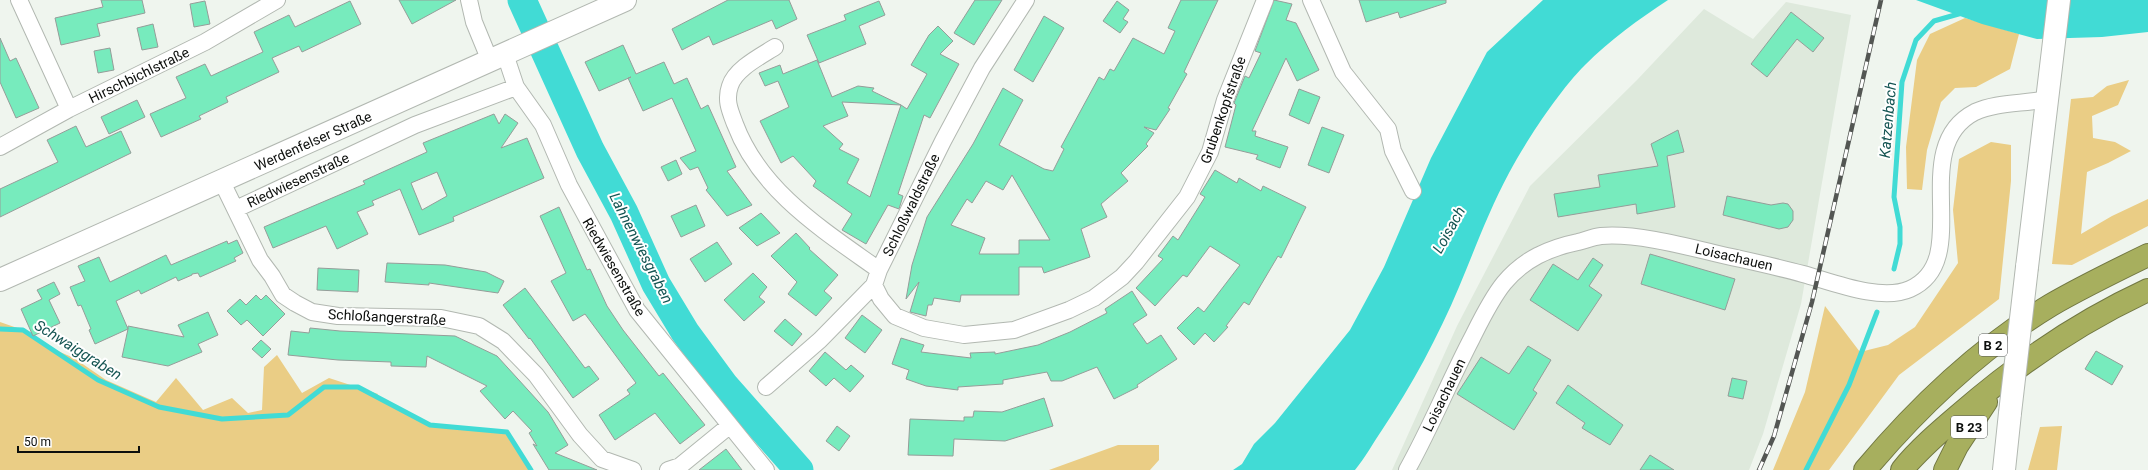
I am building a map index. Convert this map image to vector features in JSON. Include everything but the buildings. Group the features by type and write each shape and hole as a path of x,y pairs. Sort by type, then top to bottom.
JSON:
{"highway":[{"name":"B 2","path":"1865,470 1888,443 1952,379 2005,336 2051,306 2148,256"},
{"name":"B 2","path":"1902,470 1945,428 1994,385 2046,347 2123,302 2148,290"},
{"name":"B 23","path":"1945,470 1957,446 1984,406 1994,385"}],"street":[{"path":"20,0 69,109"},
{"name":"Hirschbichlstraße","path":"0,146 69,109 205,42 277,0"},
{"name":"Riedwiesenstraße","path":"469,0 474,22 516,88 544,125 568,185 637,310 766,470"},
{"name":"Werdenfelser Straße","path":"0,280 119,226 222,182 625,0"},
{"name":"Grubenkopfstraße","path":"874,285 881,299 896,316 924,328 964,335 1014,330 1069,310 1094,298 1122,277 1136,262 1187,197 1210,152 1229,88 1265,0"},
{"path":"1311,0 1343,72 1388,128 1393,151 1413,191"},
{"path":"2004,470 2059,0"},
{"name":"Schloßwaldstraße","path":"766,387 820,340 874,285 879,270 942,141 982,68 1022,1"},
{"path":"775,47 740,72 730,85 727,103 740,138 770,183 787,201 879,270"},
{"name":"Riedwiesenstraße","path":"236,209 415,125 516,88"},
{"name":"Loisachauen","path":"1407,470 1481,321 1504,284 1523,264 1538,254 1558,246 1601,236 1647,239 1790,270 1866,292 1894,293 1910,290 1926,280 1935,263 1940,242 1941,159 1945,143 1964,119 1978,111 2047,99"},
{"name":"Schloßangerstraße","path":"222,182 260,260 272,276 283,295 312,312 338,316 441,318 479,326 503,341 536,375 580,435 602,459 634,470"},
{"path":"668,470 680,466 730,426"}],"shaded area":[{"path":"1786,2 1851,15 1801,304 1763,434 1749,470 1392,470 1457,326 1530,186 1637,80 1704,9 1753,39"},
{"path":"1965,18 2019,34 2010,69 1976,87 1955,88 1941,102 1927,150 1922,190 1907,189 1906,147 1917,60 1930,34"},
{"path":"2129,80 2118,105 2092,116 2093,138 2115,142 2131,151 2087,172 2081,234 2112,216 2148,199 2148,226 2072,265 2052,264 2071,99 2093,97 2107,86"},
{"path":"1991,142 2011,145 2011,181 1999,299 1899,375 1829,470 1773,470 1805,392 1825,306 1860,352 1888,345 1915,327 1958,263 1953,210 1959,159"},
{"path":"0,322 23,330 46,346 74,358 106,380 156,402 176,378 203,410 232,398 248,413 262,410 264,367 277,355 302,393 329,378 378,394 376,397 430,425 506,433 530,470 0,470"},
{"path":"2062,426 2057,470 2028,470 2040,427"},
{"path":"1118,445 1159,445 1159,460 1150,470 1049,470"}],"water":[{"name":"Loisach","path":"1543,0 1668,0 1625,30 1585,65 1554,102 1534,132 1516,160 1502,187 1451,306 1424,360 1393,413 1355,470 1233,470 1242,464 1254,444 1275,423 1350,330 1384,267 1431,158 1487,52"},
{"path":"1916,0 2148,0 2148,32 2102,37 2037,39 1982,24"}],"waterway":[{"name":"Lahnenwiesgraben","path":"522,0 590,150 624,213 656,284 685,332 724,385 799,470"},
{"name":"Katzenbach","path":"1894,269 1900,244 1900,227 1894,197 1902,82 1916,40 1934,21 1962,13"},
{"name":"Katzenbach","path":"1806,470 1849,385 1877,312"},
{"name":"Schwaiggraben","path":"0,329 23,330 98,380 159,407 222,419 288,415 324,387 358,387 430,425 507,432 531,470"}],"railway":[{"path":"1759,470 1774,436 1812,302 1881,0"}]}
